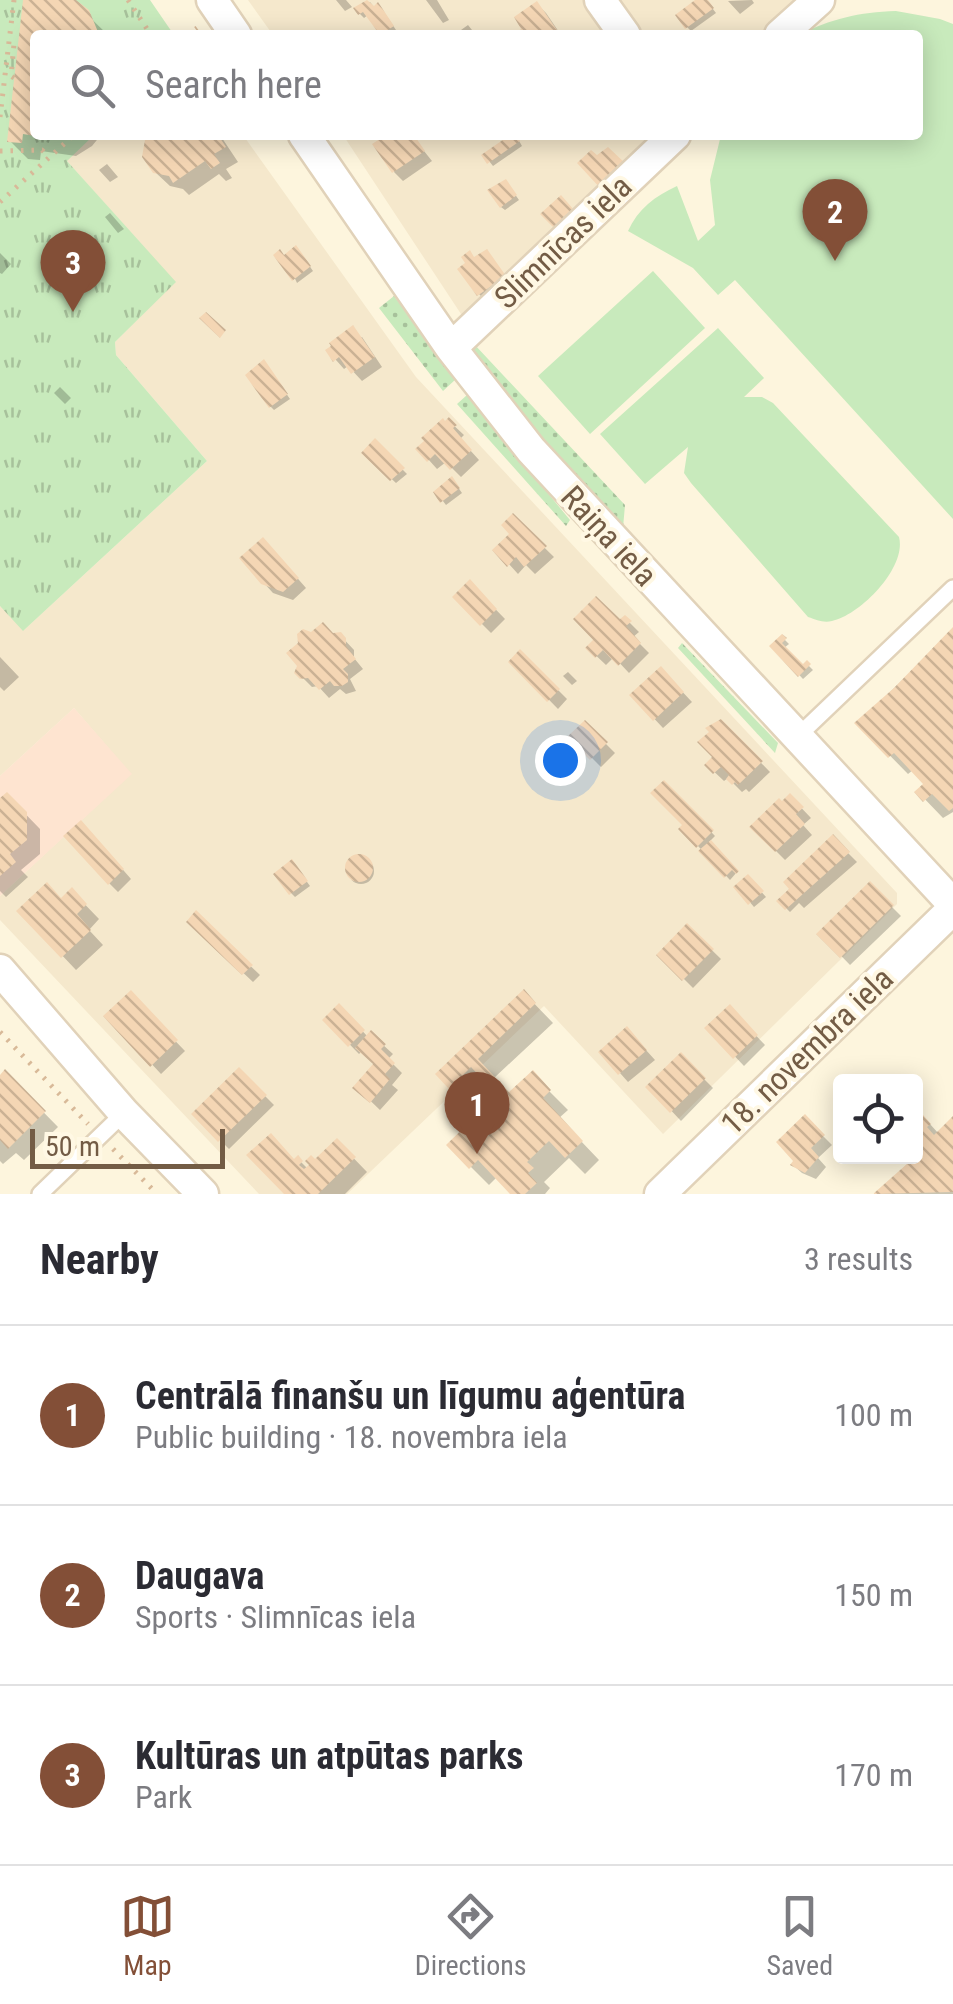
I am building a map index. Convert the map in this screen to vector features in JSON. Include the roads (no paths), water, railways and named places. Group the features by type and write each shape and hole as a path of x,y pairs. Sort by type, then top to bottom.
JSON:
{"street":[{"path":"212,0 233,30"},
{"path":"600,0 621,30"},
{"path":"785,30 818,0"},
{"name":"Raiņa iela","path":"307,140 451,348 530,450 953,906"},
{"name":"Slimnīcas iela","path":"451,348 670,140"},
{"name":"18. novembra iela","path":"660,1194 953,906"},
{"path":"0,970 124,1112 203,1194"}],"lane":[{"path":"798,737 953,588"},
{"path":"40,1194 124,1112"}],"place":[{"name":"Daugava","path":"835,261"},
{"name":"Kultūras un atpūtas parks","path":"73,312"},
{"name":"Centrālā finanšu un līgumu aģentūra","path":"477,1154"}]}
